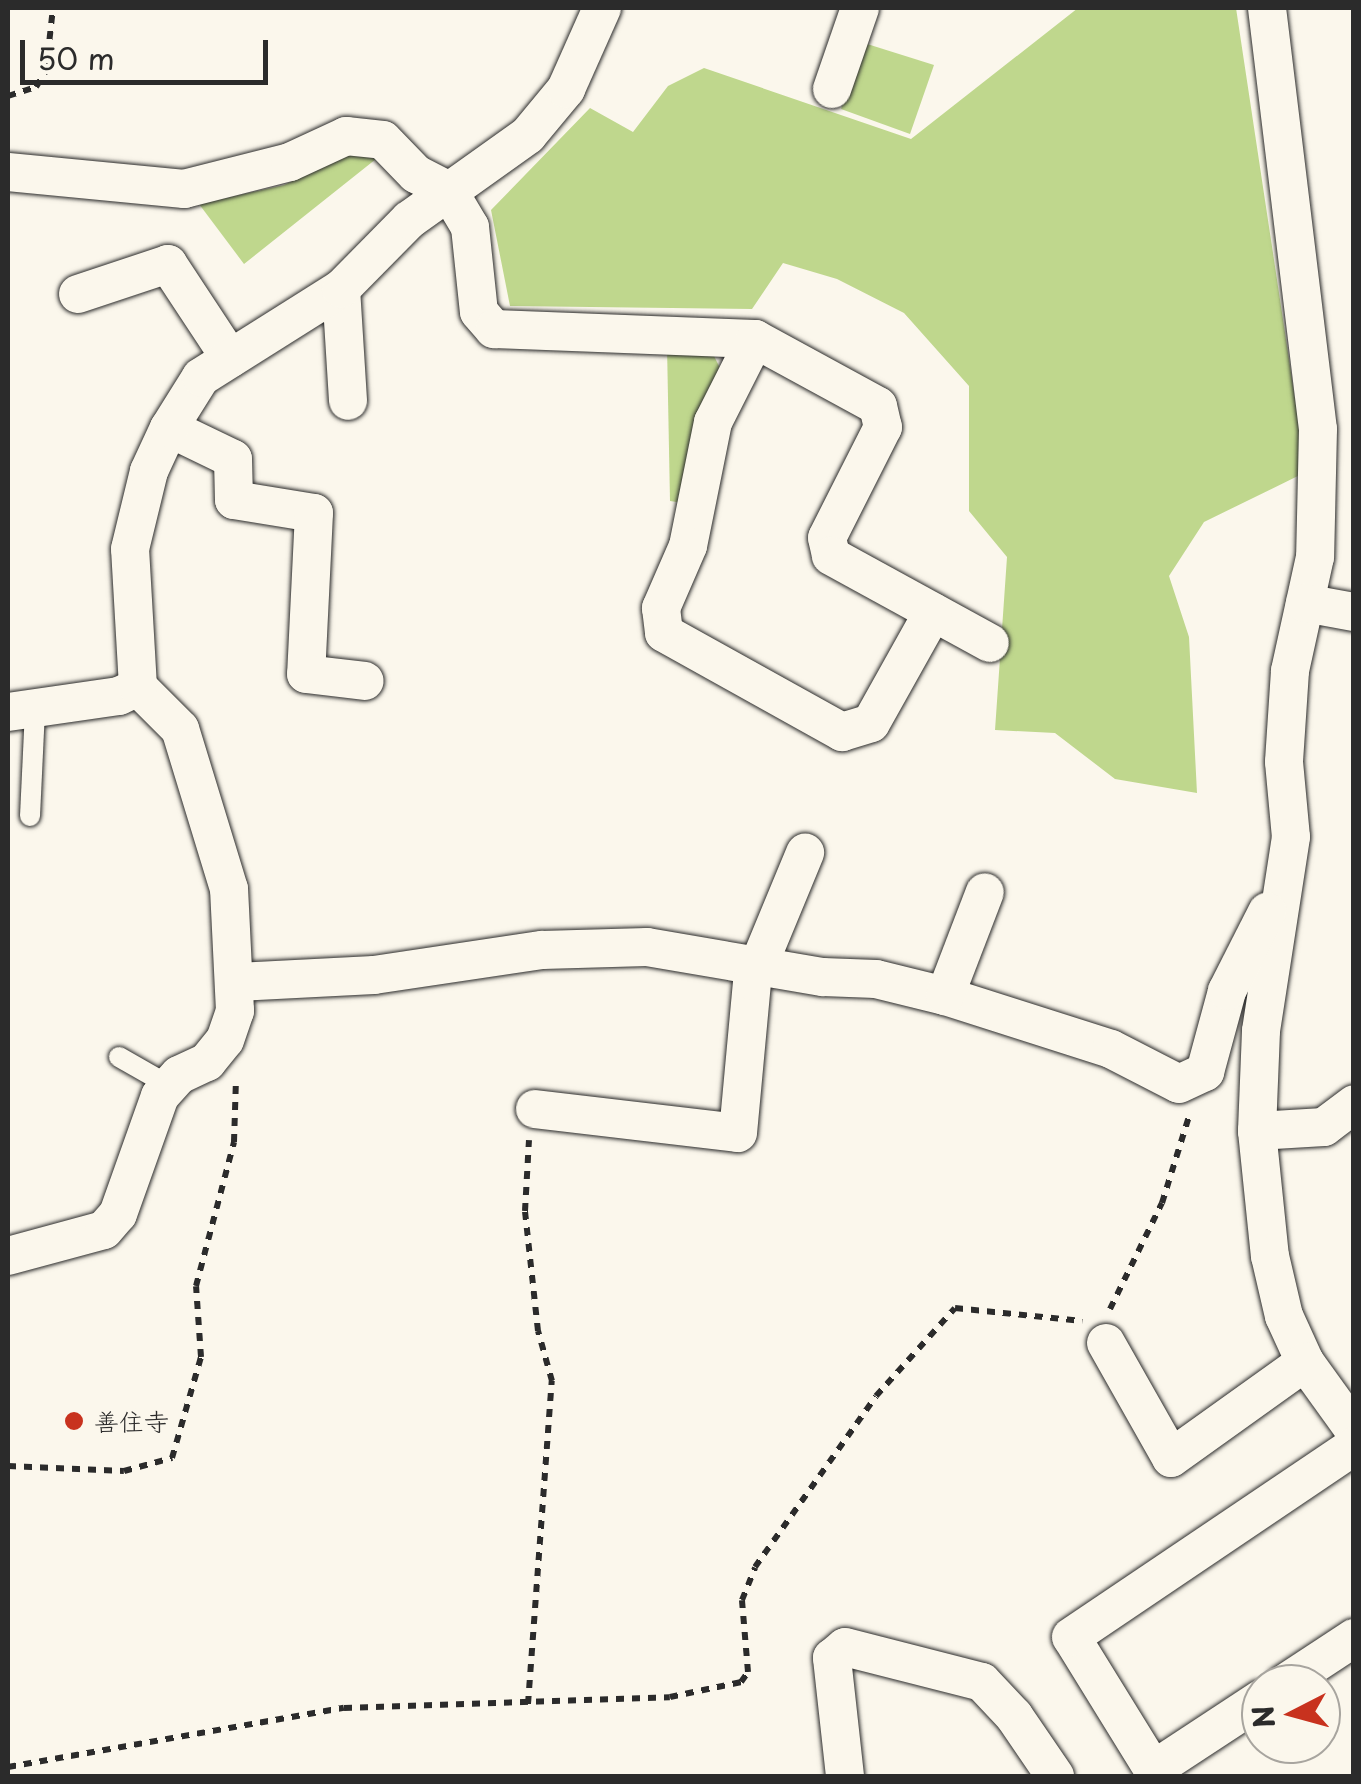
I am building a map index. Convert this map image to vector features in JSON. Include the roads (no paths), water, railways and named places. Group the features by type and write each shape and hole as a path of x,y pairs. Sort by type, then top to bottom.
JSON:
{"street":[{"path":"8,1256 104,1230 118,1214 170,1086 221,1045 235,1012 237,982 229,890 180,729 138,686 130,549 149,471 169,428 201,377 340,289 448,190 528,134 566,88 602,8"},
{"path":"832,89 860,8"},
{"path":"1267,8 1336,426 1315,557 1290,671 1284,762 1291,837 1281,886 1256,1085 1257,1131 1270,1256 1284,1316 1304,1362 1354,1430"},
{"path":"8,172 184,189 290,162 346,136 383,140 416,174 448,190 470,227 479,312 494,329 754,339 878,406 883,427 827,538 831,556 990,642"},
{"path":"78,294 128,272 168,264 230,358"},
{"path":"340,289 348,400"},
{"path":"754,339 714,422 688,546 661,608 664,633 842,732 871,723 933,612"},
{"path":"169,428 233,459 234,500 314,512 306,674 364,681"},
{"path":"1304,603 1354,612"},
{"path":"21,710 118,696 138,686"},
{"path":"535,1109 738,1133 752,981 805,852"},
{"path":"237,982 374,976 542,950 647,947 946,996 1110,1049 1179,1084 1193,1083 1205,1072 1227,991 1281,886"},
{"path":"946,996 985,892"},
{"path":"1257,1131 1324,1127 1354,1104"},
{"path":"1100,1326 1171,1458 1304,1362"},
{"path":"1241,1713 1155,1773 1071,1636 1354,1446"},
{"path":"1314,1664 1354,1638"},
{"path":"844,1776 832,1658 846,1646 982,1682 1014,1716 1055,1776"}],"lane":[{"path":"21,710 30,816"},
{"path":"120,1057 170,1086"}],"place":[{"name":"善住寺","path":"74,1421"}]}
